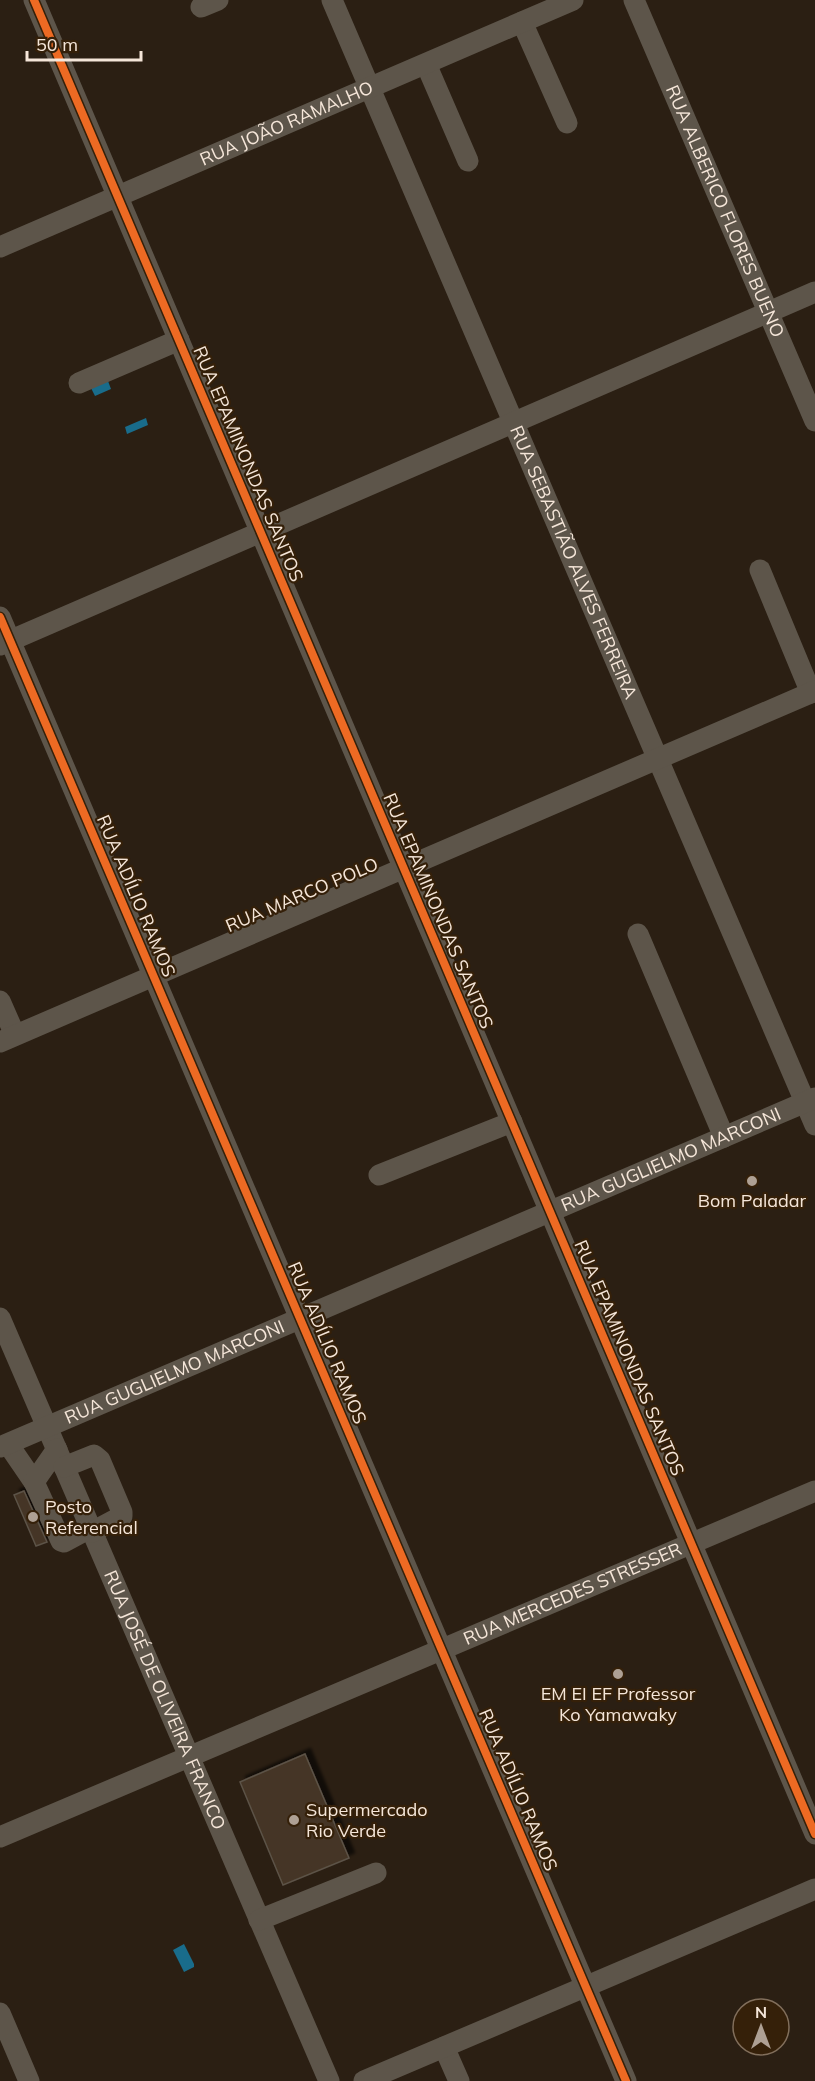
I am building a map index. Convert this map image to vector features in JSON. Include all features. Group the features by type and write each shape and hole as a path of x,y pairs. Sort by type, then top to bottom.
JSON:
{"street":[{"name":"RUA EPAMINONDAS SANTOS","path":"34,0 815,1834"},
{"name":"RUA SEBASTIÃO ALVES FERREIRA","path":"332,0 658,759 810,1100 815,1125"},
{"name":"RUA JOÃO RAMALHO","path":"0,247 573,0"},
{"name":"RUA ALBERICO FLORES BUENO","path":"634,0 815,421"},
{"path":"522,22 567,123"},
{"path":"426,64 468,161"},
{"path":"5,643 815,292"},
{"path":"79,383 179,340"},
{"path":"760,570 813,692"},
{"name":"RUA ADÍLIO RAMOS","path":"0,617 5,643 153,976 626,2081"},
{"name":"RUA MARCO POLO","path":"8,1038 813,692"},
{"path":"638,934 724,1137"},
{"path":"0,1001 8,1038"},
{"name":"RUA GUGLIELMO MARCONI","path":"4,1446 810,1100"},
{"path":"379,1175 512,1122"},
{"name":"RUA JOSÉ DE OLIVEIRA FRANCO","path":"0,1318 329,2081"},
{"path":"4,1446 34,1482 61,1541 64,1542 122,1516 100,1460 94,1455 60,1458 34,1482"},
{"name":"RUA MERCEDES STRESSER","path":"0,1837 815,1491"},
{"path":"259,1920 376,1873"},
{"path":"364,2081 815,1889"},
{"path":"0,2013 29,2081"},
{"path":"444,2047 459,2081"}],"water":[{"path":"108,381 111,389 95,396 91,388"},
{"path":"146,418 148,425 127,434 125,427"},
{"path":"184,1944 194,1967 184,1972 173,1950"}],"building":[{"name":"Posto Referencial","path":"24,1491 47,1542 36,1546 14,1495"},
{"name":"Supermercado Rio Verde","path":"305,1754 349,1858 283,1885 240,1782"}],"cycle path":[{"path":"34,0 815,1834"},
{"path":"0,617 626,2081"}],"place":[{"name":"Bom Paladar","path":"752,1181"},
{"name":"Posto Referencial","path":"33,1517"},
{"name":"EM EI EF Professor Ko Yamawaky","path":"618,1674"},
{"name":"Supermercado Rio Verde","path":"294,1820"}]}
